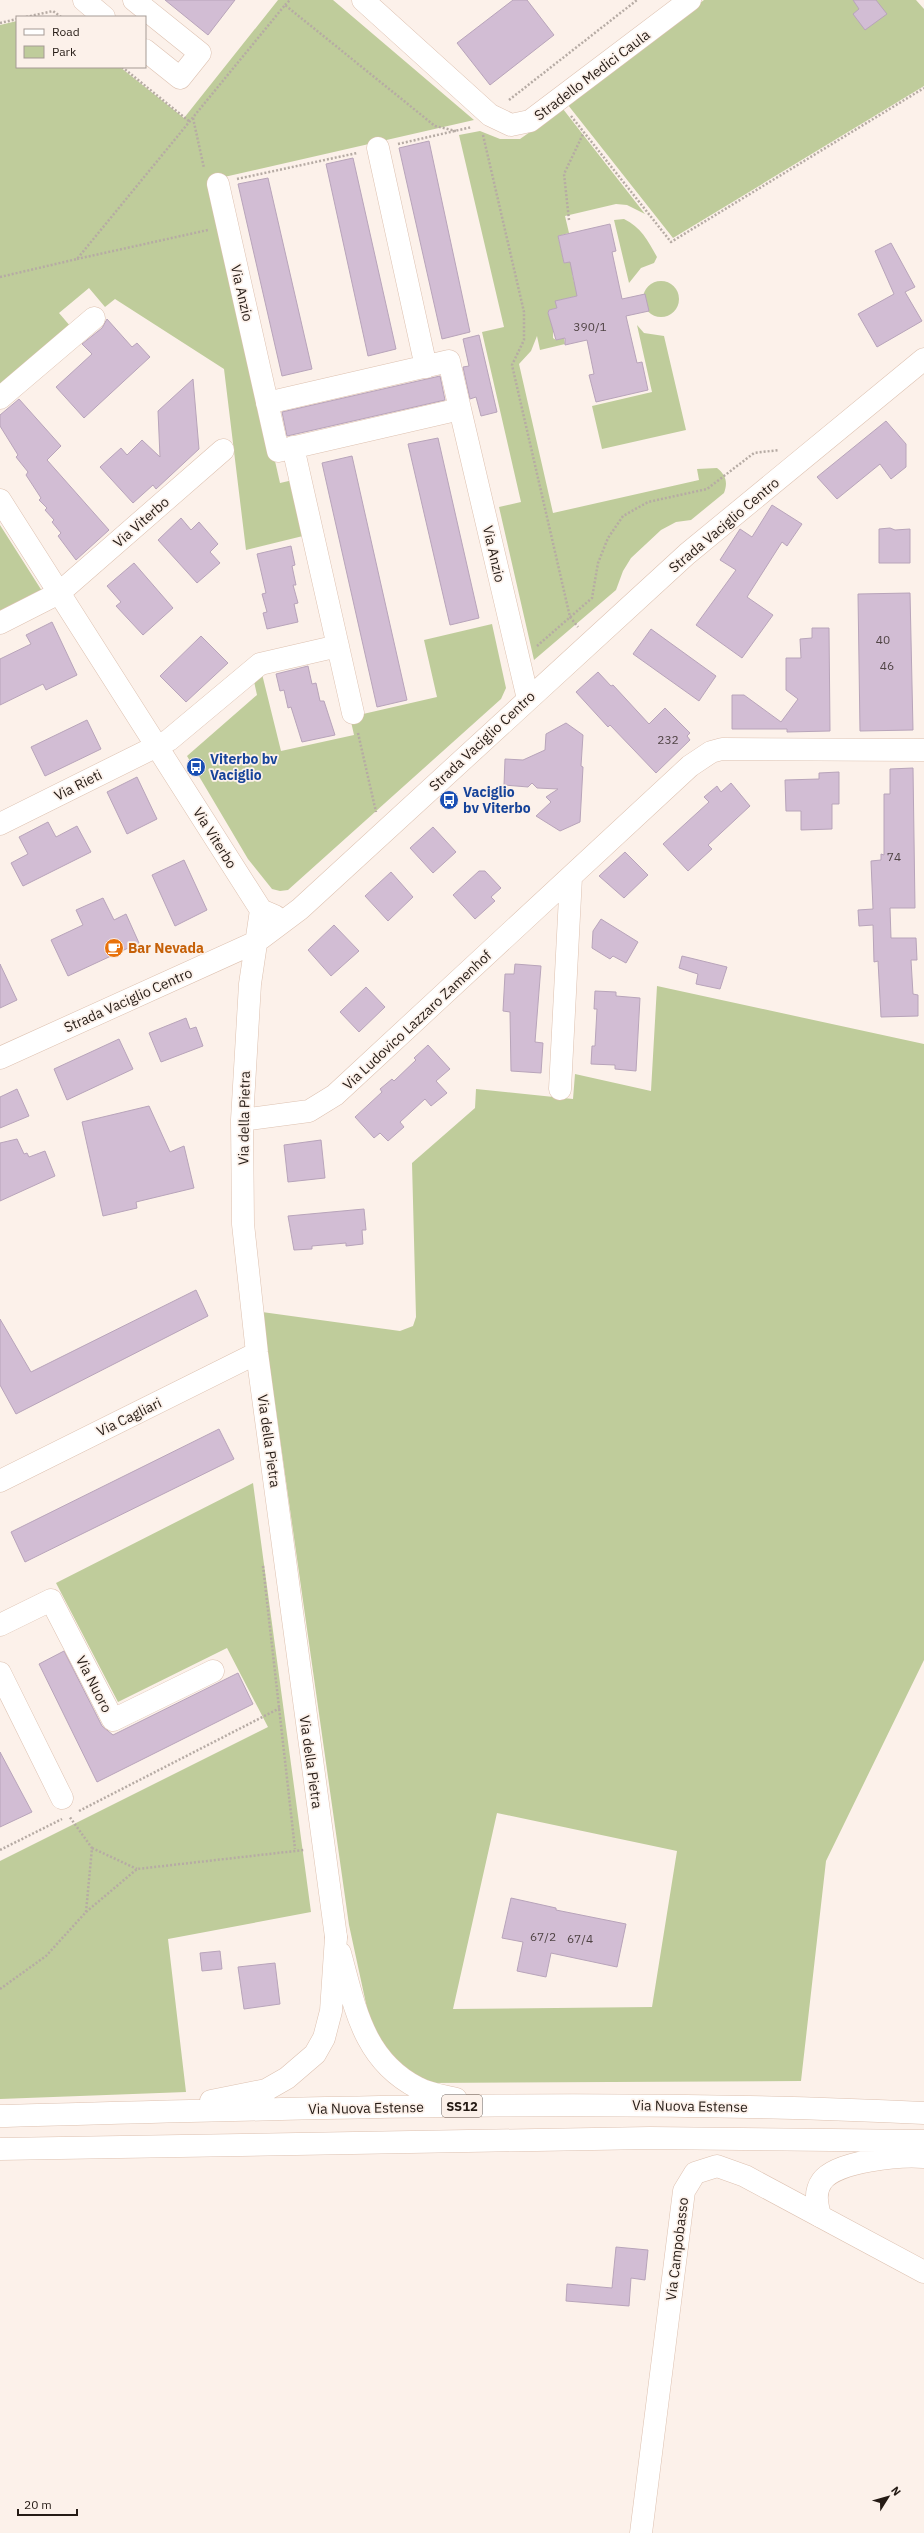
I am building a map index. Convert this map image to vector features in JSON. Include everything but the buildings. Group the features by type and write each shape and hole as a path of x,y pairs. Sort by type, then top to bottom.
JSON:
{"main road":[{"path":"84,0 103,16"},
{"path":"134,0 200,53 180,78 146,51"},
{"name":"Stradello Medici Caula","path":"364,0 490,115 511,125 530,121 690,0"},
{"path":"378,148 426,366"},
{"name":"Via Anzio","path":"218,184 278,451 460,409"},
{"path":"0,398 94,318"},
{"name":"Strada Vaciglio Centro","path":"0,1058 256,942 286,920 300,909 687,554 924,359"},
{"name":"Via Anzio","path":"267,403 449,361 528,699"},
{"path":"293,447 353,713"},
{"name":"Via Viterbo","path":"59,593 223,450"},
{"name":"Via Viterbo","path":"0,500 261,910"},
{"path":"0,623 59,593"},
{"path":"156,746 169,740 260,664 338,646"},
{"name":"Via Rieti","path":"0,824 156,746"},
{"name":"Via Ludovico Lazzaro Zamenhof","path":"242,1120 309,1112 324,1104 690,766 711,752 722,749 924,750"},
{"path":"560,1089 571,877"},
{"path":"256,942 261,910 286,920"},
{"name":"Via della Pietra","path":"256,942 250,984 242,1120 243,1224 257,1353 336,1937"},
{"name":"Via Cagliari","path":"0,1481 257,1353"},
{"name":"Via Nuoro","path":"0,1625 50,1600 113,1720 213,1671"},
{"path":"0,1673 65,1807"},
{"path":"336,1937 360,2026 377,2054 392,2071 418,2089 482,2105"},
{"path":"153,2112 266,2090 287,2078 315,2054 324,2038 331,2011 336,1937"},
{"name":"Via Nuova Estense","path":"0,2116 482,2105 685,2105 924,2114"},
{"path":"0,2149 650,2138 924,2141"},
{"path":"820,2216 816,2198 822,2180 846,2165 909,2156 924,2157"},
{"name":"Via Campobasso","path":"641,2533 684,2191 695,2173 717,2166 745,2176 924,2272"}],"path":[{"path":"77,259 290,0"},
{"path":"503,105 637,0"},
{"path":"285,6 435,126 457,131"},
{"path":"30,16 53,11 60,16"},
{"path":"0,23 16,19"},
{"path":"123,68 190,122"},
{"path":"559,100 671,242 924,88"},
{"path":"193,118 208,186 475,126"},
{"path":"482,130 524,312 524,340 512,364 570,617 591,643"},
{"path":"569,220 564,174 584,132"},
{"path":"0,277 211,230"},
{"path":"517,654 531,650 592,598 598,563 608,538 623,516 648,502 707,488 754,453 775,450 806,456"},
{"path":"353,713 377,816 383,811"},
{"path":"262,1559 295,1849"},
{"path":"0,1850 65,1807 280,1708"},
{"path":"65,1807 92,1848 137,1869 295,1849 324,1852"},
{"path":"86,1912 92,1848"},
{"path":"0,1989 46,1956 86,1912 137,1869"}],"green space":[{"path":"278,0 333,0 474,120 211,180 280,483 293,480 307,535 246,550 224,369 115,299 105,307 89,288 59,313 71,327 0,388 0,25 16,21 16,68 121,68 184,118"},
{"path":"704,0 916,0 924,9 924,86 673,238 568,105"},
{"path":"563,109 645,214 627,205 616,204 565,216 569,233 558,236 564,263 573,261 576,272 572,273 574,282 578,281 581,295 556,301 557,308 549,310 548,313 553,327 553,338 556,340 564,338 565,344 540,350 537,336 531,351 519,364 553,513 699,480 697,469 717,468 724,476 726,485 724,493 691,520 676,522 661,530 631,558 623,571 616,590 534,660 499,507 521,502 482,332 504,327 459,135 480,131 500,139 520,139"},
{"path":"624,219 640,230 657,257 654,263 641,268 629,283 614,220"},
{"path":"665,281 674,286 678,292 678,306 674,312 665,317 657,317 648,312 644,306 643,295 648,286 654,282"},
{"path":"637,325 644,333 664,336 686,430 602,449 592,406 652,392"},
{"path":"0,525 42,591 0,612"},
{"path":"492,624 506,688 501,699 288,890 280,891 272,889 248,859 187,756 257,695 253,677 262,674 281,751 354,735 350,717 437,697 424,640"},
{"path":"657,986 924,1044 924,1660 826,1861 801,2081 424,2083 397,2065 370,2022 349,1925 262,1312 400,1331 413,1326 416,1317 412,1163 475,1108 476,1089 573,1099 575,1074 651,1091","holes":["497,1813 677,1851 652,2007 453,2009"]},
{"path":"253,1483 311,1912 168,1939 186,2092 0,2099 0,1861 268,1727 227,1648 118,1702 56,1583"}],"place":[{"name":"Viterbo bv Vaciglio","path":"196,767"},
{"name":"Vaciglio bv Viterbo","path":"449,800"},
{"name":"Bar Nevada","path":"114,948"}]}
